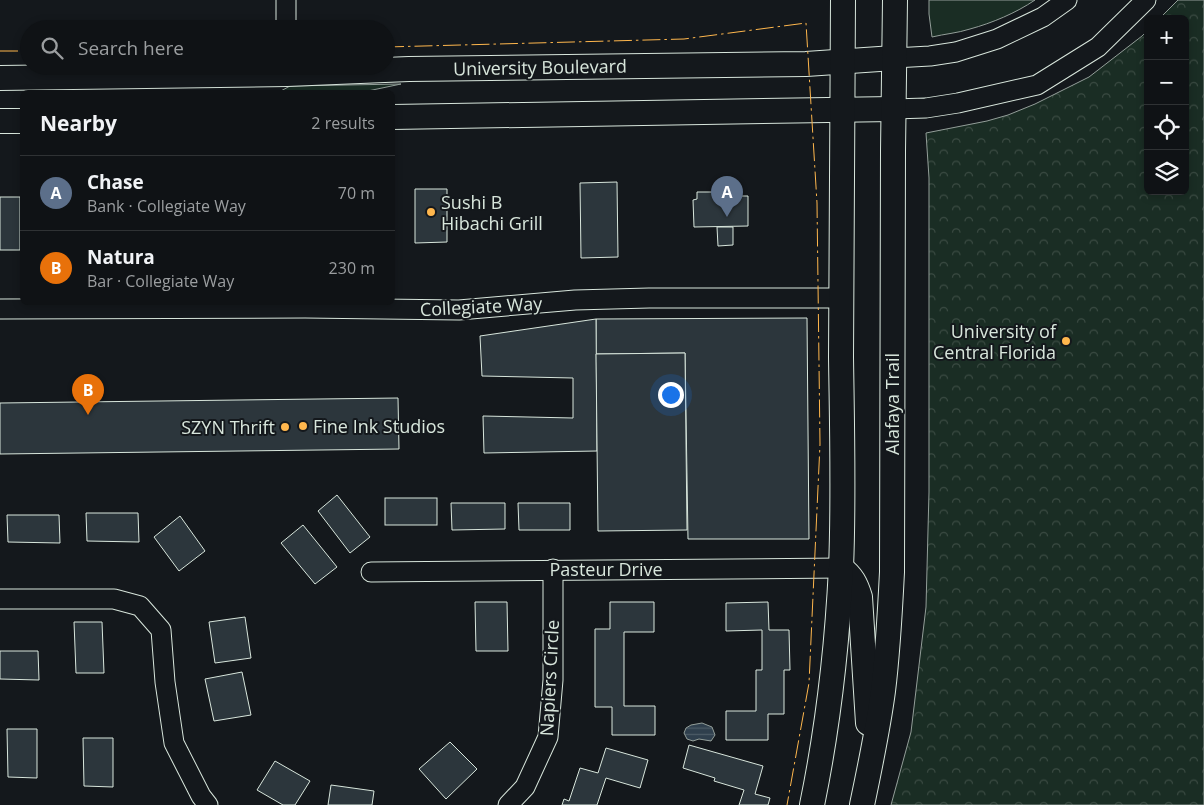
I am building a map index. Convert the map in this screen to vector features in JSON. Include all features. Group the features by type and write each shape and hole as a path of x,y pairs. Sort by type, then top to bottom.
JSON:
{"main road":[{"path":"812,805 831,695 841,568 844,0"},
{"name":"Alafaya Trail","path":"862,805 871,764 884,683 892,572 895,0"},
{"name":"University Boulevard","path":"395,69 806,64 894,58"},
{"name":"University Boulevard","path":"0,78 108,75"},
{"path":"262,90 281,75"},
{"path":"395,117 893,109"},
{"path":"0,121 20,120"},
{"path":"841,568 855,582 860,597 871,764"}],"street":[{"path":"286,0 286,20"},
{"name":"University Boulevard","path":"894,58 956,52 997,39 1043,17 1067,0"},
{"path":"893,109 926,108 1037,85 1098,47 1146,0"},
{"name":"Collegiate Way","path":"0,309 305,305 459,310 575,300 841,298"},
{"name":"Pasteur Drive","path":"371,572 841,568"},
{"name":"Napiers Circle","path":"508,805 525,787 548,737 552,680 553,570"},
{"path":"0,600 114,599 140,606 161,630 165,682 174,743 198,802"}],"green space":[{"path":"929,0 1035,0 987,24 961,32 932,37"},
{"name":"University of Central Florida","path":"1178,0 1204,0 1204,805 891,805 911,732 926,607 929,492 929,178 926,133 987,121 1035,104 1089,77 1144,34 1144,195 1189,195 1189,15 1163,15"},
{"path":"401,84 372,90 283,90 290,86"}],"water":[{"path":"702,723 712,727 715,735 711,741 687,739 684,733 686,728"}],"building":[{"path":"617,182 618,257 581,258 580,183"},
{"path":"415,189 447,189 447,242 415,243"},
{"path":"697,192 737,192 737,196 748,196 748,226 694,227 693,200 697,199"},
{"path":"0,197 20,197 20,250 0,250"},
{"path":"717,227 733,227 733,245 718,246"},
{"path":"807,318 809,539 688,539 685,353 596,354 596,319"},
{"path":"596,319 597,451 484,453 483,416 573,418 573,378 482,376 480,336"},
{"path":"685,353 687,530 598,531 596,354"},
{"path":"398,398 399,449 0,454 0,403"},
{"path":"337,495 370,537 350,553 318,511"},
{"path":"385,498 437,498 437,525 385,525"},
{"path":"451,503 505,503 505,529 452,530"},
{"path":"518,503 570,503 570,530 519,530"},
{"path":"86,513 138,513 139,542 87,541"},
{"path":"7,515 59,515 60,543 8,542"},
{"path":"180,516 205,551 179,571 154,537"},
{"path":"303,525 337,567 315,584 281,543"},
{"path":"475,602 507,602 508,651 476,651"},
{"path":"610,602 654,602 654,632 624,632 624,706 655,706 655,735 612,735 612,707 595,707 595,629 610,629"},
{"path":"768,602 769,630 789,630 790,670 784,670 784,714 768,714 768,740 726,740 726,711 756,711 756,670 762,670 762,630 726,631 726,603"},
{"path":"245,617 251,658 215,663 209,622"},
{"path":"74,622 102,622 104,673 76,673"},
{"path":"0,651 38,651 39,680 0,679"},
{"path":"242,672 251,715 214,721 205,679"},
{"path":"7,729 37,729 37,778 8,777"},
{"path":"83,738 113,738 113,787 84,786"},
{"path":"450,742 477,769 446,799 419,769"},
{"path":"689,745 763,766 755,794 770,798 768,805 739,805 744,790 714,781 715,778 683,768"},
{"path":"606,748 648,760 640,788 606,778 597,805 562,805 564,799 569,801 580,768 598,773"},
{"path":"275,761 310,781 295,805 283,805 257,790"},
{"path":"331,785 374,791 372,805 328,805"}],"power":[{"path":"395,47 684,39 806,23 817,203 820,444 809,683 787,805"},
{"path":"0,51 20,51"}],"place":[{"name":"Sushi B Hibachi Grill","path":"431,212"},
{"name":"Chase","path":"727,217"},
{"name":"University of Central Florida","path":"1066,341"},
{"name":"Natura","path":"88,415"},
{"name":"Fine Ink Studios","path":"303,426"},
{"name":"SZYN Thrift","path":"285,427"}]}
